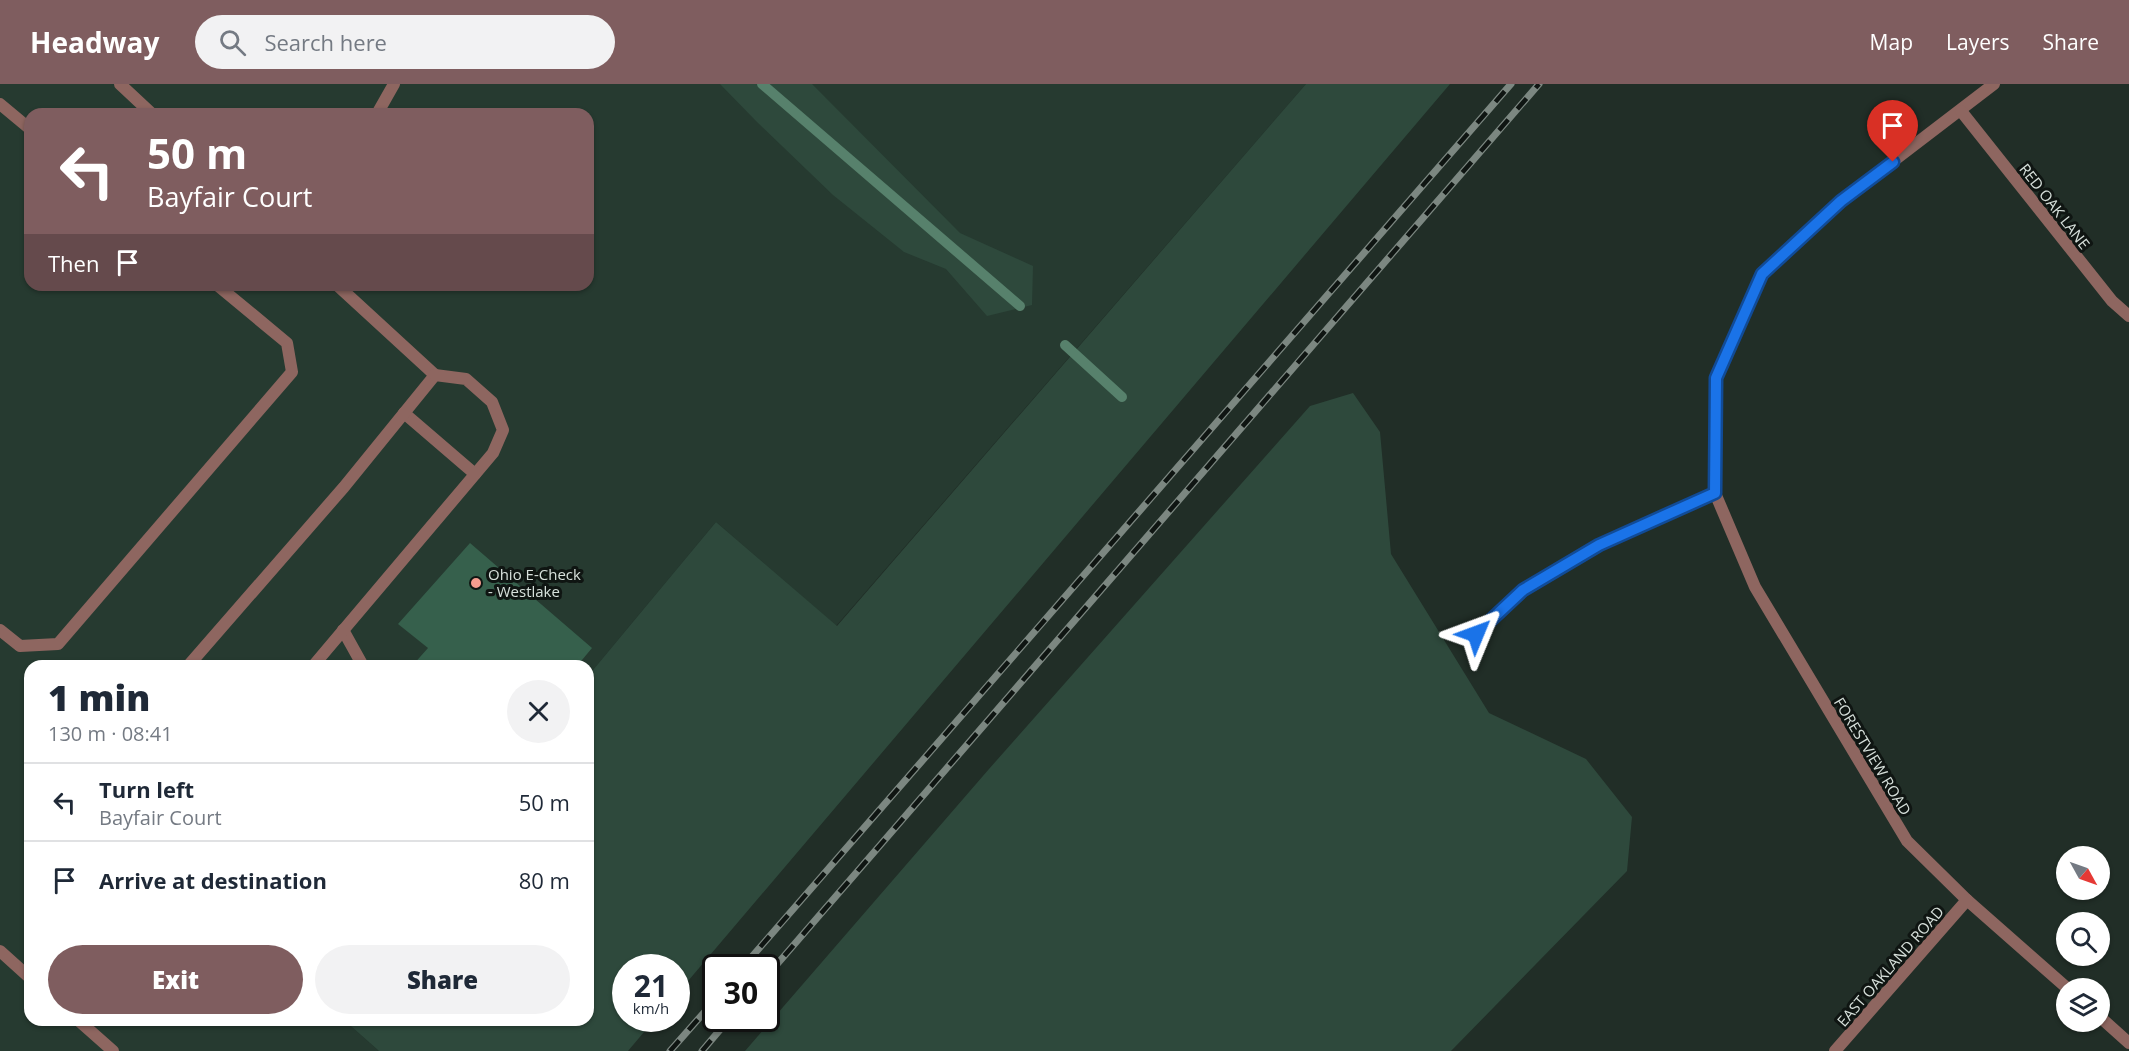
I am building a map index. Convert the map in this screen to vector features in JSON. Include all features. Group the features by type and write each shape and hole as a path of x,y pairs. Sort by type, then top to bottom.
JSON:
{"street":[{"path":"120,84 146,108"},
{"path":"381,108 394,84"},
{"path":"1476,634 1523,590 1599,545 1715,493 1716,378 1762,274 1841,201 1962,111 1994,84"},
{"path":"0,104 24,124"},
{"name":"RED OAK LANE","path":"1962,111 2112,301 2129,316"},
{"path":"0,630 20,646 58,644 292,372 287,343 224,291"},
{"path":"318,660 493,453 503,430 492,402 466,379 435,375 344,291"},
{"path":"193,660 344,487 435,375"},
{"path":"404,413 475,474"},
{"name":"FORESTVIEW ROAD","path":"1715,493 1755,587 1907,841 1967,900 2056,978"},
{"path":"343,630 360,660"},
{"name":"EAST OAKLAND ROAD","path":"1835,1051 1967,900"},
{"path":"0,951 24,973"},
{"path":"85,1026 113,1051"},
{"path":"2110,1026 2129,1043"}],"shaded area":[{"path":"0,84 1306,84 836,626 716,522 594,669 594,660 24,660 24,1026 351,1026 379,1051 0,1051"},
{"path":"720,84 812,84 960,233 1033,266 1032,305 987,316 946,269 904,252 833,195"},
{"path":"1306,84 1450,84 711,954 702,954 702,965 690,979 690,954 612,954 612,1032 644,1032 628,1051 379,1051 351,1026 594,1026 594,669 716,522 837,626"},
{"path":"1353,393 1380,432 1391,554 1489,713 1586,759 1632,817 1627,871 1451,1051 745,1051 761,1032 780,1032 780,1011 989,769 1310,406"}],"building":[{"name":"Ohio E-Check - Westlake","path":"470,543 592,648 582,660 417,660 428,648 398,624"}],"waterway":[{"path":"762,84 1020,306"},
{"path":"1065,345 1122,397"}],"railway":[{"path":"754,954 1511,84"},
{"path":"780,961 1539,84"},
{"path":"670,1051 702,1015"},
{"path":"702,1051 718,1032"}],"place":[{"name":"Ohio E-Check - Westlake","path":"476,583"}],"route":[{"path":"1476,634 1523,590 1599,545 1715,493 1716,378 1762,274 1841,201 1893,162"}]}
